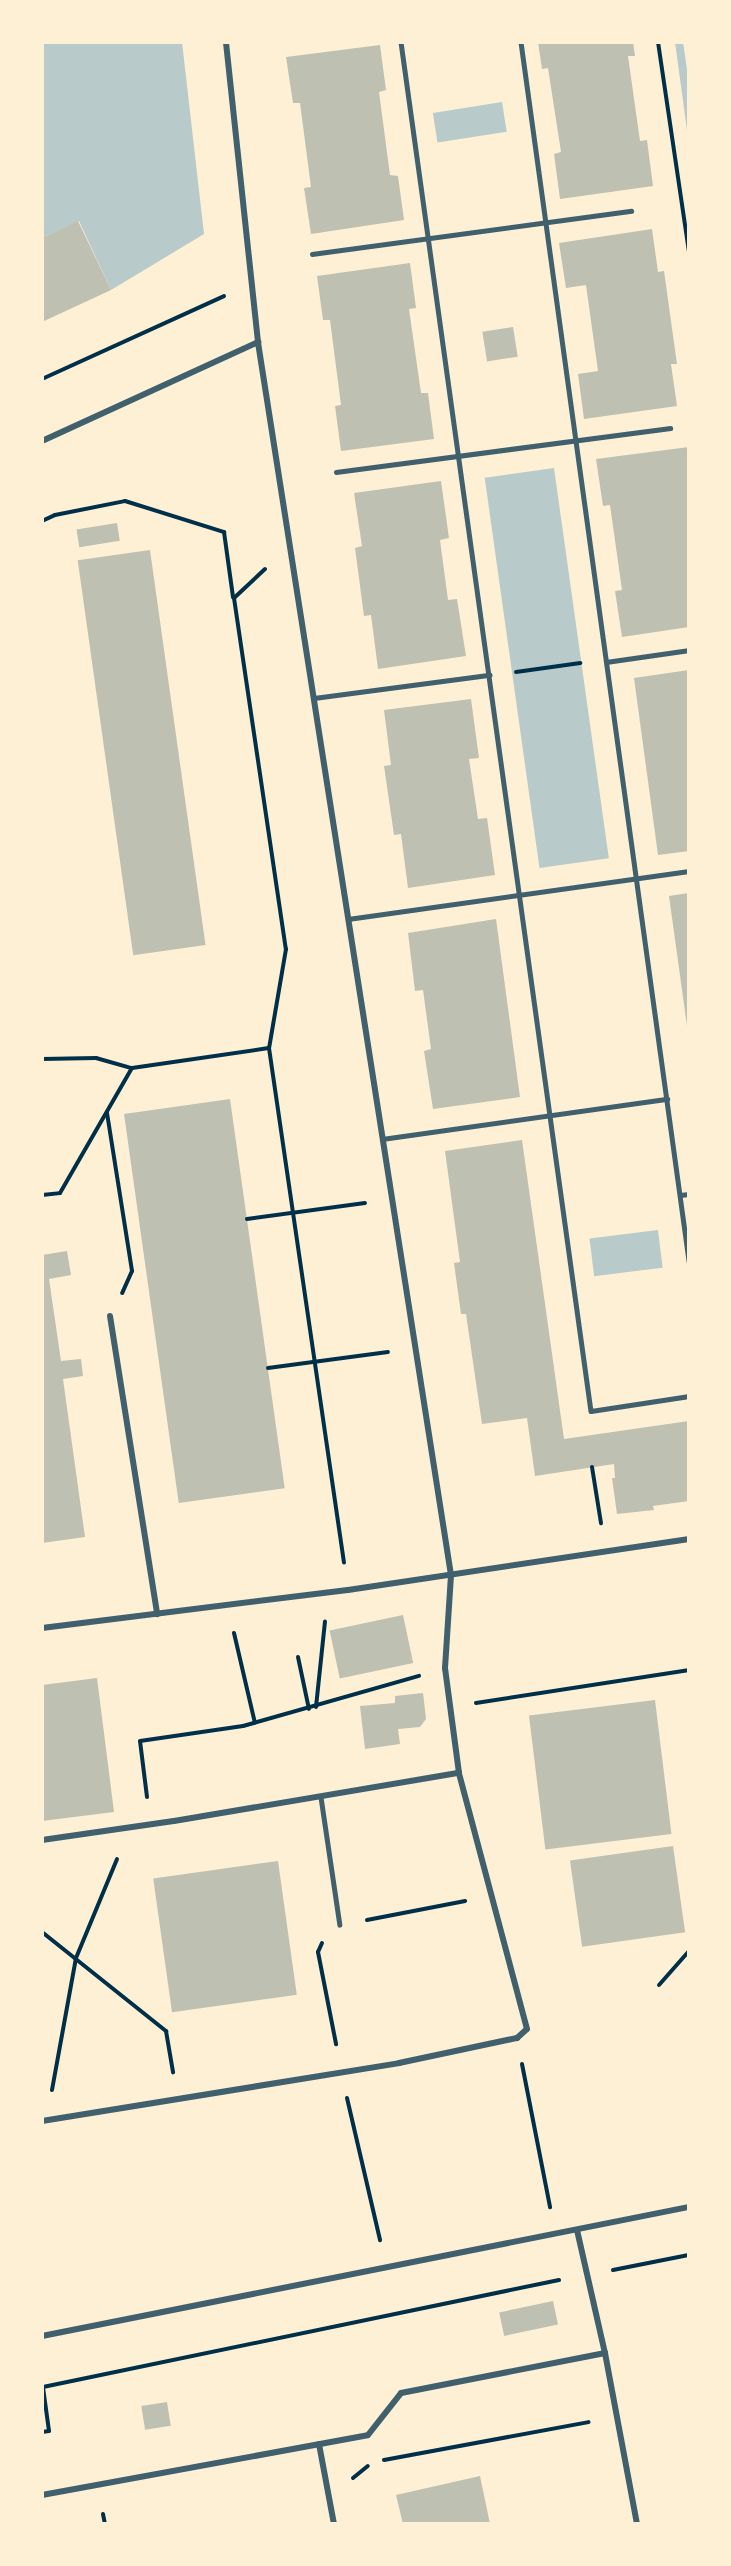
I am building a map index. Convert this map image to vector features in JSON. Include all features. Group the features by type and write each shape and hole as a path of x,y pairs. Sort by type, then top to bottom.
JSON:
{"street":[{"path":"45,2121 342,2073 516,2038 527,2029 459,1773 446,1668 450,1575 258,342 226,42"},
{"path":"42,441 258,342"},
{"path":"110,1316 158,1614"},
{"path":"42,1628 328,1593 689,1539"},
{"path":"42,1840 151,1825 459,1773"},
{"path":"42,2336 689,2207"},
{"path":"577,2230 604,2353 637,2524"},
{"path":"42,2495 368,2435 401,2393 604,2353"},
{"path":"319,2444 334,2524"}],"lane":[{"path":"401,42 591,1411 689,1396"},
{"path":"521,42 689,1262"},
{"path":"312,254 631,211"},
{"path":"336,472 670,428"},
{"path":"606,662 689,650"},
{"path":"314,698 489,675"},
{"path":"348,919 689,871"},
{"path":"382,1139 667,1099"},
{"path":"680,1195 689,1194"},
{"path":"321,1797 340,1925"}],"path":[{"path":"658,42 689,252"},
{"path":"42,379 252,284"},
{"path":"42,521 55,515 125,501 224,532 286,949 269,1048 348,1590"},
{"path":"234,598 290,547"},
{"path":"489,675 606,662"},
{"path":"42,1059 96,1058 132,1068 269,1048"},
{"path":"42,1195 60,1193 132,1068"},
{"path":"107,1112 132,1271 110,1316"},
{"path":"247,1219 392,1200"},
{"path":"268,1368 415,1348"},
{"path":"592,1467 605,1552"},
{"path":"316,1707 328,1593"},
{"path":"228,1605 255,1723"},
{"path":"297,1657 309,1709"},
{"path":"151,1825 140,1741 255,1723 446,1668"},
{"path":"452,1707 689,1670"},
{"path":"45,2121 76,1958 130,1828"},
{"path":"387,2267 342,2073 318,1952 330,1927 493,1896"},
{"path":"42,1932 166,2031 177,2099"},
{"path":"659,1985 689,1951"},
{"path":"526,2090 556,2234"},
{"path":"42,2432 49,2431 43,2387 587,2274 689,2255"},
{"path":"380,2460 617,2417"},
{"path":"349,2486 365,2468 373,2464"},
{"path":"103,2514 105,2524"}],"shaded area":[{"path":"42,42 182,42 204,234 111,290 79,221 42,238"},
{"path":"675,42 683,42 689,83 689,145"},
{"path":"502,102 507,132 438,143 433,113"},
{"path":"554,468 609,858 540,868 485,478"},
{"path":"658,1230 663,1268 594,1276 590,1238"}],"building":[{"path":"538,42 633,42 635,56 628,56 640,141 647,140 653,186 560,199 554,154 561,152 548,68 542,69"},
{"path":"380,45 386,90 379,92 390,175 398,176 404,220 311,234 304,188 311,187 300,103 293,103 286,57"},
{"path":"78,221 111,290 42,322 42,238"},
{"path":"652,229 658,272 664,271 677,364 671,364 677,406 584,419 578,374 598,371 586,285 566,288 559,243"},
{"path":"410,263 416,308 409,309 421,393 428,393 434,439 341,451 335,406 341,405 330,320 323,320 317,276"},
{"path":"513,327 518,357 487,361 482,332"},
{"path":"689,447 689,627 622,637 615,591 622,590 610,505 603,506 596,459"},
{"path":"441,481 449,538 440,540 448,600 457,599 466,656 378,669 371,615 364,616 355,548 362,546 354,493"},
{"path":"117,523 120,541 79,547 77,529"},
{"path":"150,550 206,945 133,955 78,560"},
{"path":"689,670 689,851 658,855 634,678"},
{"path":"471,699 479,758 469,759 478,819 487,818 495,875 408,888 401,834 394,835 384,766 391,765 384,710"},
{"path":"689,893 689,1033 688,1033 669,896"},
{"path":"496,919 520,1097 433,1109 424,1051 431,1049 423,990 415,991 408,933"},
{"path":"230,1099 285,1488 179,1503 124,1114"},
{"path":"522,1140 564,1439 689,1421 689,1501 653,1506 654,1510 617,1514 612,1478 615,1478 614,1464 535,1476 527,1418 482,1424 466,1314 461,1314 454,1263 460,1262 445,1151"},
{"path":"67,1251 71,1275 49,1279 61,1361 81,1359 83,1376 63,1379 85,1537 42,1543 42,1255"},
{"path":"403,1615 413,1663 340,1679 330,1631"},
{"path":"97,1678 114,1812 42,1821 42,1685"},
{"path":"423,1693 426,1719 420,1727 398,1729 400,1744 365,1749 360,1706 395,1703 395,1696"},
{"path":"655,1700 671,1834 545,1849 529,1715"},
{"path":"673,1846 685,1932 582,1947 570,1860"},
{"path":"278,1861 297,1995 172,2012 153,1879"},
{"path":"553,2301 558,2324 504,2336 499,2312"},
{"path":"167,2402 171,2426 145,2430 141,2406"},
{"path":"480,2476 490,2524 403,2524 396,2495"}]}
